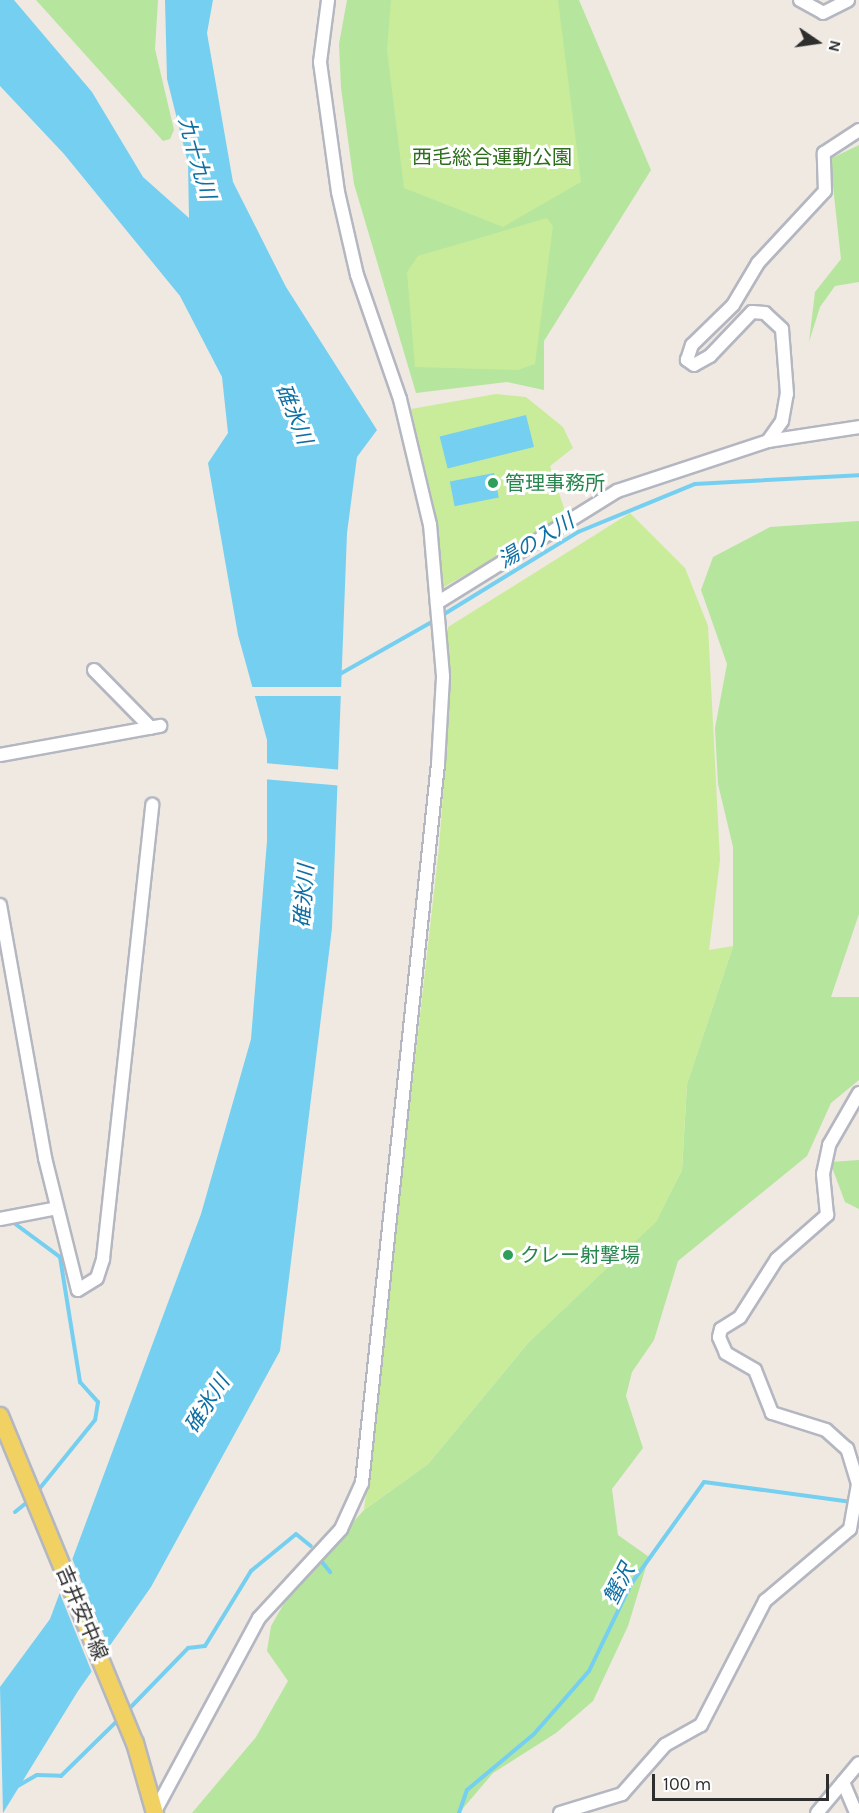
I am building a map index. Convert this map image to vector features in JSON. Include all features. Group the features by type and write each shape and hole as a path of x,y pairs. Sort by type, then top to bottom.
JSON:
{"main road":[{"name":"吉井安中線","path":"0,1417 135,1743 154,1812"}],"street":[{"path":"154,1812 259,1618 335,1536 362,1483 438,764 440,625 426,498 402,404 357,275 338,192 320,62 328,0"},
{"path":"800,0 823,13 848,0"},
{"path":"768,441 782,421 787,394 782,329 765,313 753,312 710,356 694,365 687,360 692,345 733,305 758,263 825,191 824,153 859,130"},
{"path":"438,606 617,491 768,441 859,427"},
{"path":"0,755 156,727 94,670"},
{"path":"0,905 57,1208 78,1290 97,1278 103,1259 152,806"},
{"path":"560,1813 622,1794 665,1745 709,1717 765,1601 850,1529 858,1504 855,1456 826,1430 772,1413 754,1370 726,1353 719,1337 722,1329 740,1317 777,1259 827,1215 823,1174 829,1145 859,1093"},
{"path":"0,1219 57,1208"},
{"path":"817,1813 859,1763"},
{"path":"843,1782 856,1813"}],"green space":[{"path":"36,0 158,0 155,49 174,130 170,139 163,141"},
{"name":"西毛総合運動公園","path":"347,0 579,0 651,170 544,341 544,390 507,382 416,393 354,184 341,88 339,44"},
{"path":"391,0 558,0 581,182 503,227 404,188 387,50"},
{"path":"859,145 859,282 835,286 820,307 809,342 815,292 841,259 830,159"},
{"path":"547,218 553,226 535,364 518,370 415,367 407,272 418,256"},
{"name":"管理事務所","path":"496,394 526,397 563,427 573,448 550,466 567,517 442,588 433,501 411,409"},
{"path":"630,513 685,568 708,626 720,860 709,950 733,946 687,1084 682,1170 656,1222 528,1343 428,1464 364,1510 439,848 448,726 448,627"},
{"path":"859,521 859,914 831,997 859,997 859,1080 831,1103 807,1156 678,1261 654,1340 632,1372 626,1396 643,1448 612,1489 618,1535 649,1557 628,1626 593,1701 556,1733 493,1773 459,1813 192,1813 256,1737 288,1681 267,1651 271,1626 293,1588 364,1510 428,1464 528,1343 656,1221 682,1170 687,1084 733,946 733,847 718,784 715,728 727,664 701,590 713,557 770,527"},
{"path":"859,1160 859,1209 845,1202 830,1162"}],"water":[{"path":"0,0 14,0 92,92 143,177 189,218 188,163 167,79 165,0 213,0 207,33 233,182 286,287 377,430 357,457 347,533 332,928 280,1351 151,1587 78,1691 3,1813 0,1687 50,1619 201,1214 251,1039 267,841 267,740 238,635 208,463 228,433 222,377 180,296 64,154 0,86"},
{"path":"526,415 534,447 448,469 440,437"},
{"path":"494,473 499,498 455,506 450,482"}],"pier":[{"path":"252,687 347,687 347,696 252,696"},
{"path":"264,763 343,770 341,786 263,779"},
{"path":"71,1556 110,1650 93,1675 58,1589"}],"waterway":[{"name":"湯の入川","path":"441,616 578,532 695,484 859,475"},
{"name":"湯の入川","path":"340,674 435,620"},
{"path":"14,1223 60,1257 80,1382 98,1402 95,1420 37,1492"},
{"name":"蟹沢","path":"459,1813 467,1790 534,1734 589,1671 631,1584 704,1482 852,1502"},
{"path":"15,1512 30,1500"},
{"path":"127,1711 188,1648 205,1646 251,1571 296,1534 311,1546"},
{"path":"322,1562 330,1572"},
{"path":"16,1787 37,1775 61,1776 120,1718"}],"place":[{"name":"管理事務所","path":"493,483"},
{"name":"クレー射撃場","path":"508,1255"}],"water label":[{"name":"九十九川","path":"197,158"},
{"name":"碓氷川","path":"294,414"},
{"name":"碓氷川","path":"304,896"},
{"name":"碓氷川","path":"207,1404"}]}
